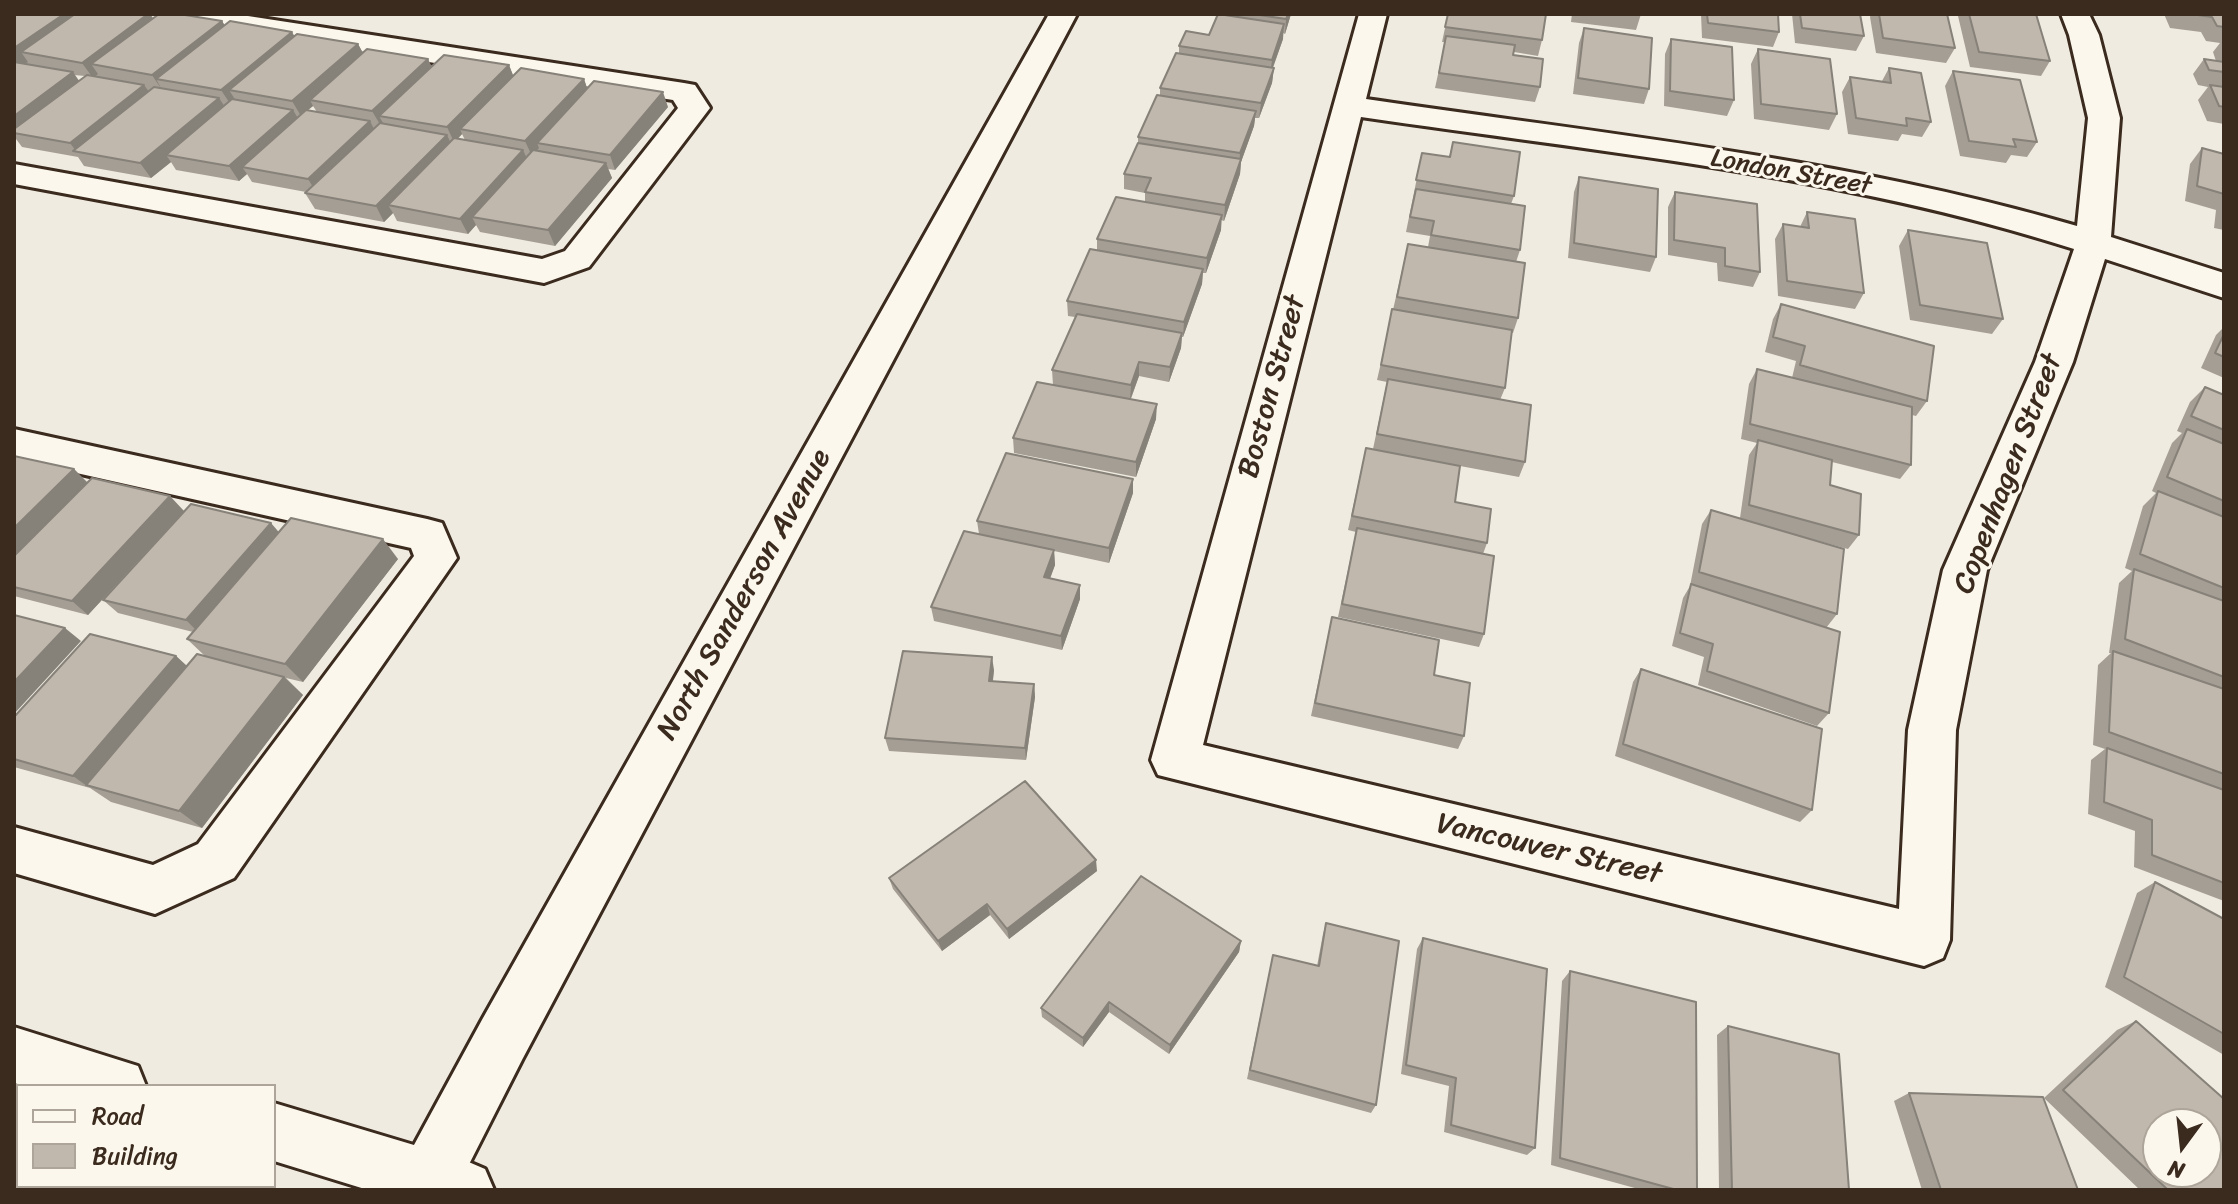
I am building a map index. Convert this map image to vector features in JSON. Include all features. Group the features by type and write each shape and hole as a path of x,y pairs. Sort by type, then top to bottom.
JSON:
{"main road":[{"path":"14,174 544,271 577,259 694,108 684,92 178,14"},
{"name":"North Sanderson Avenue","path":"434,1187 1063,14"},
{"name":"Boston Street","path":"1175,760 1373,14"},
{"name":"Copenhagen Street","path":"1924,940 1932,730 1965,570 2054,362 2093,243 2104,118 2084,35 2075,14"},
{"name":"London Street","path":"1348,106 1700,157 1913,194 2093,243 2224,286"},
{"path":"14,444 427,535 436,558 216,861 155,890 14,850"},
{"name":"Vancouver Street","path":"1175,760 1924,940"},
{"path":"14,1055 111,1084"},
{"path":"276,1133 434,1187"}],"building":[{"path":"14,14 64,14 14,48"},
{"path":"75,14 148,14 82,63 21,52"},
{"path":"159,14 222,21 152,75 91,64"},
{"path":"1218,14 1284,24 1272,60 1179,46 1186,31 1209,35"},
{"path":"1253,14 1288,14 1286,19"},
{"path":"1448,14 1546,14 1542,40 1445,27"},
{"path":"1707,14 1778,14 1779,32 1708,23"},
{"path":"1800,14 1860,14 1864,36 1802,28"},
{"path":"1879,14 1947,14 1955,48 1883,38"},
{"path":"1969,14 2036,14 2050,61 1979,52"},
{"path":"2191,14 2224,14 2224,27 2217,26 2212,17"},
{"path":"230,21 292,32 221,90 156,79"},
{"path":"1584,28 1652,38 1649,89 1578,78"},
{"path":"297,34 358,44 292,101 229,90"},
{"path":"1446,36 1515,45 1513,55 1543,59 1540,87 1439,73"},
{"path":"1671,39 1732,47 1734,100 1670,91"},
{"path":"367,49 428,59 372,111 310,100"},
{"path":"1758,49 1830,59 1837,114 1761,104"},
{"path":"1176,53 1274,68 1261,103 1160,88"},
{"path":"444,55 509,65 447,127 379,116"},
{"path":"2204,59 2224,62 2224,72 2209,70"},
{"path":"14,62 73,72 14,116"},
{"path":"521,68 584,79 525,141 460,129"},
{"path":"1889,68 1921,73 1931,122 1906,118 1907,126 1856,118 1850,77 1891,83"},
{"path":"1953,71 2020,80 2037,142 2013,139 2016,147 1969,141"},
{"path":"87,75 144,85 70,143 14,133 14,129"},
{"path":"594,81 663,92 610,155 537,143"},
{"path":"2210,85 2224,87 2224,107 2219,106"},
{"path":"154,87 219,98 140,163 73,151"},
{"path":"1157,95 1256,111 1240,153 1138,137"},
{"path":"232,99 293,110 229,166 166,155"},
{"path":"306,110 370,121 308,179 242,167"},
{"path":"380,123 447,135 376,206 305,193"},
{"path":"454,138 523,150 460,219 388,205"},
{"path":"1453,142 1520,152 1514,196 1416,180 1422,153 1450,157"},
{"path":"1138,143 1241,159 1225,205 1145,192 1151,178 1124,174"},
{"path":"2202,148 2224,154 2224,194 2197,186"},
{"path":"533,150 606,163 548,230 472,217"},
{"path":"1579,177 1658,189 1656,257 1574,243"},
{"path":"1416,189 1525,206 1520,250 1431,235 1434,221 1410,217"},
{"path":"1675,192 1757,204 1760,272 1725,266 1725,248 1674,240"},
{"path":"1116,197 1222,215 1207,258 1097,239"},
{"path":"1807,212 1855,219 1864,293 1787,281 1783,224 1809,228"},
{"path":"1908,230 1987,243 2003,319 1920,305"},
{"path":"1408,244 1525,263 1518,318 1397,297"},
{"path":"1090,249 1203,269 1184,322 1067,301"},
{"path":"1781,304 1934,346 1927,401 1800,365 1805,346 1773,337"},
{"path":"1392,309 1512,330 1505,388 1381,365"},
{"path":"1077,314 1182,333 1170,367 1139,362 1131,385 1052,370"},
{"path":"2224,334 2224,357 2215,353"},
{"path":"1757,369 1912,407 1911,465 1750,424"},
{"path":"1388,379 1531,405 1525,462 1377,434"},
{"path":"1037,382 1157,404 1136,462 1013,438"},
{"path":"2205,387 2224,395 2224,430 2191,416"},
{"path":"2187,429 2224,444 2224,501 2167,477"},
{"path":"1758,440 1832,460 1830,485 1861,494 1859,535 1749,505"},
{"path":"1366,448 1460,466 1455,502 1491,509 1487,543 1352,516"},
{"path":"1006,453 1133,479 1109,548 977,521"},
{"path":"14,456 74,469 14,528"},
{"path":"92,478 170,496 72,601 14,587 14,556"},
{"path":"2158,491 2224,517 2224,588 2140,554"},
{"path":"191,504 271,523 186,620 103,600"},
{"path":"1711,510 1844,549 1837,614 1699,572"},
{"path":"291,518 383,539 285,664 187,639"},
{"path":"1357,528 1494,556 1484,634 1342,604"},
{"path":"964,531 1054,550 1044,577 1080,585 1061,636 931,607"},
{"path":"2134,569 2224,601 2224,677 2125,639"},
{"path":"1691,584 1840,632 1829,713 1707,671 1713,644 1680,633"},
{"path":"14,615 65,628 14,682"},
{"path":"1332,617 1439,640 1434,675 1470,683 1464,736 1315,703"},
{"path":"90,634 176,656 73,776 14,759 14,717"},
{"path":"903,651 992,657 989,681 1034,684 1025,748 885,738"},
{"path":"2113,651 2224,689 2224,774 2109,732"},
{"path":"197,654 284,677 179,811 86,785"},
{"path":"1641,669 1822,729 1812,810 1623,744"},
{"path":"2107,748 2224,790 2224,883 2152,855 2152,820 2104,802"},
{"path":"1025,781 1096,860 1007,929 987,904 938,941 889,878"},
{"path":"1141,876 1241,941 1170,1045 1109,1002 1083,1038 1041,1008"},
{"path":"2155,882 2224,919 2224,1034 2124,977"},
{"path":"1326,923 1399,941 1376,1105 1250,1070 1273,955 1319,966"},
{"path":"1423,938 1547,969 1535,1148 1451,1125 1456,1078 1406,1065"},
{"path":"1570,971 1696,1002 1697,1190 1677,1190 1560,1158"},
{"path":"2136,1021 2224,1099 2224,1190 2166,1188 2222,1188 2222,1108 2142,1108 2142,1165 2063,1090"},
{"path":"1728,1026 1839,1054 1849,1190 1732,1190"},
{"path":"1909,1093 2043,1097 2078,1190 1941,1190"}]}
